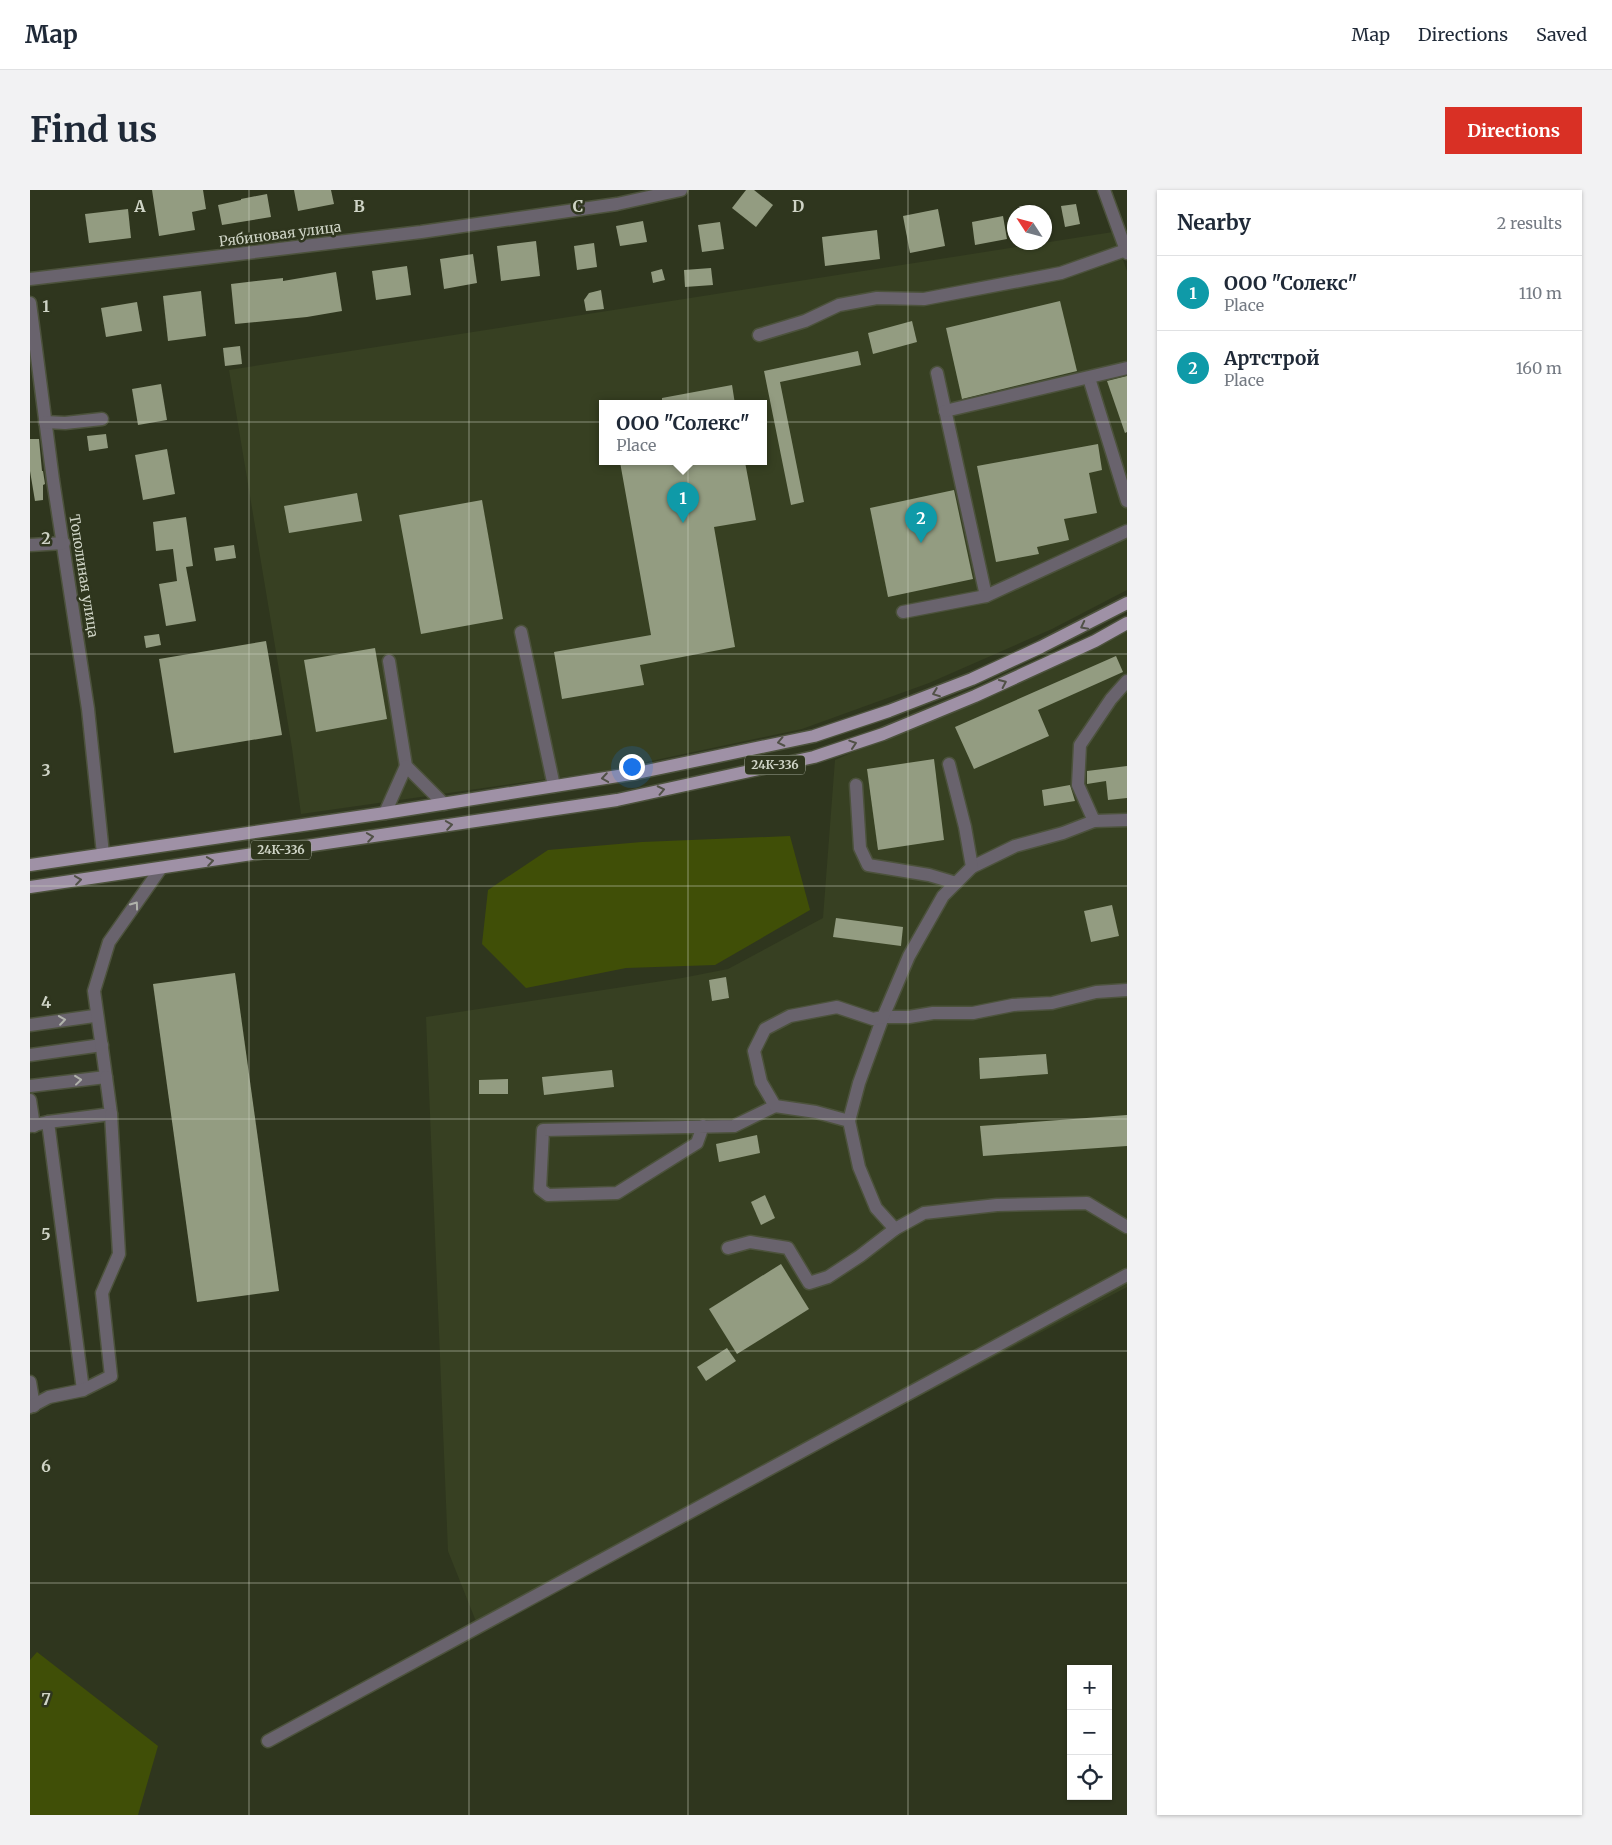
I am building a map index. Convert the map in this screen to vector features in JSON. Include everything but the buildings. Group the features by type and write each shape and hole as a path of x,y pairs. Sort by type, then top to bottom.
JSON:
{"main road":[{"name":"24К-336","path":"30,865 637,774 814,736 889,711 972,678 1041,647 1127,603"},
{"name":"24К-336","path":"30,887 617,800 814,757 883,734 975,696 1095,641 1127,623"}],"street":[{"name":"Рябиновая улица","path":"30,279 422,232 617,204 681,190"},
{"path":"759,335 805,321 839,305 877,298 924,299 1061,273 1126,252 1104,190"},
{"name":"Тополиная улица","path":"30,303 53,480 64,542 88,709 103,854"},
{"path":"946,411 1127,368"},
{"path":"937,373 986,596"},
{"path":"1089,378 1127,501"},
{"path":"46,422 65,424 102,419"},
{"path":"903,612 986,596 1127,531"},
{"path":"30,545 64,542"},
{"path":"521,632 554,786"},
{"path":"385,813 406,766 389,661"},
{"path":"1094,820 1078,785 1080,744 1111,699 1127,681"},
{"path":"949,764 965,827 972,866"},
{"path":"406,766 444,804"},
{"path":"856,785 860,848 868,865 929,875 956,883"},
{"path":"895,1229 876,1208 859,1167 849,1121 859,1083 883,1017 910,956 943,896 972,866 1015,846 1063,834 1094,820 1127,820"},
{"path":"30,1382 32,1406 48,1397 83,1390 111,1376 102,1293 119,1254 111,1114 94,991 109,942 161,868"},
{"path":"775,1106 761,1082 754,1051 765,1029 790,1016 837,1007 873,1019 909,1017 933,1013 973,1013 1013,1005 1052,1004 1096,992 1127,990"},
{"path":"30,1024 94,1016"},
{"path":"30,1055 102,1045"},
{"path":"30,1086 106,1077"},
{"path":"30,1100 32,1126 48,1122 111,1114"},
{"path":"703,1126 697,1143 617,1192 548,1195 540,1189 543,1130 703,1126 734,1126 775,1106 816,1112 849,1121"},
{"path":"48,1122 83,1390"},
{"path":"728,1248 750,1242 788,1248 809,1283 828,1277 860,1256 895,1229 924,1213 997,1205 1087,1203 1127,1228"},
{"path":"268,1741 1127,1275"}],"shaded area":[{"path":"1113,232 1127,271 1127,590 1052,629 929,683 802,729 604,771 301,814 292,748 229,370 1007,249 1052,250 1052,242"},
{"path":"1127,629 1127,1287 479,1629 448,1551 426,1017 682,978 728,969 823,918 835,760"}],"green space":[{"path":"790,836 810,910 715,965 626,968 526,988 482,944 488,890 548,850 642,842"},
{"path":"37,1652 158,1746 138,1815 30,1815 30,1660"}],"place":[{"name":"ООО \"Солекс\"","path":"683,523"},
{"name":"Артстрой","path":"921,543"}]}
